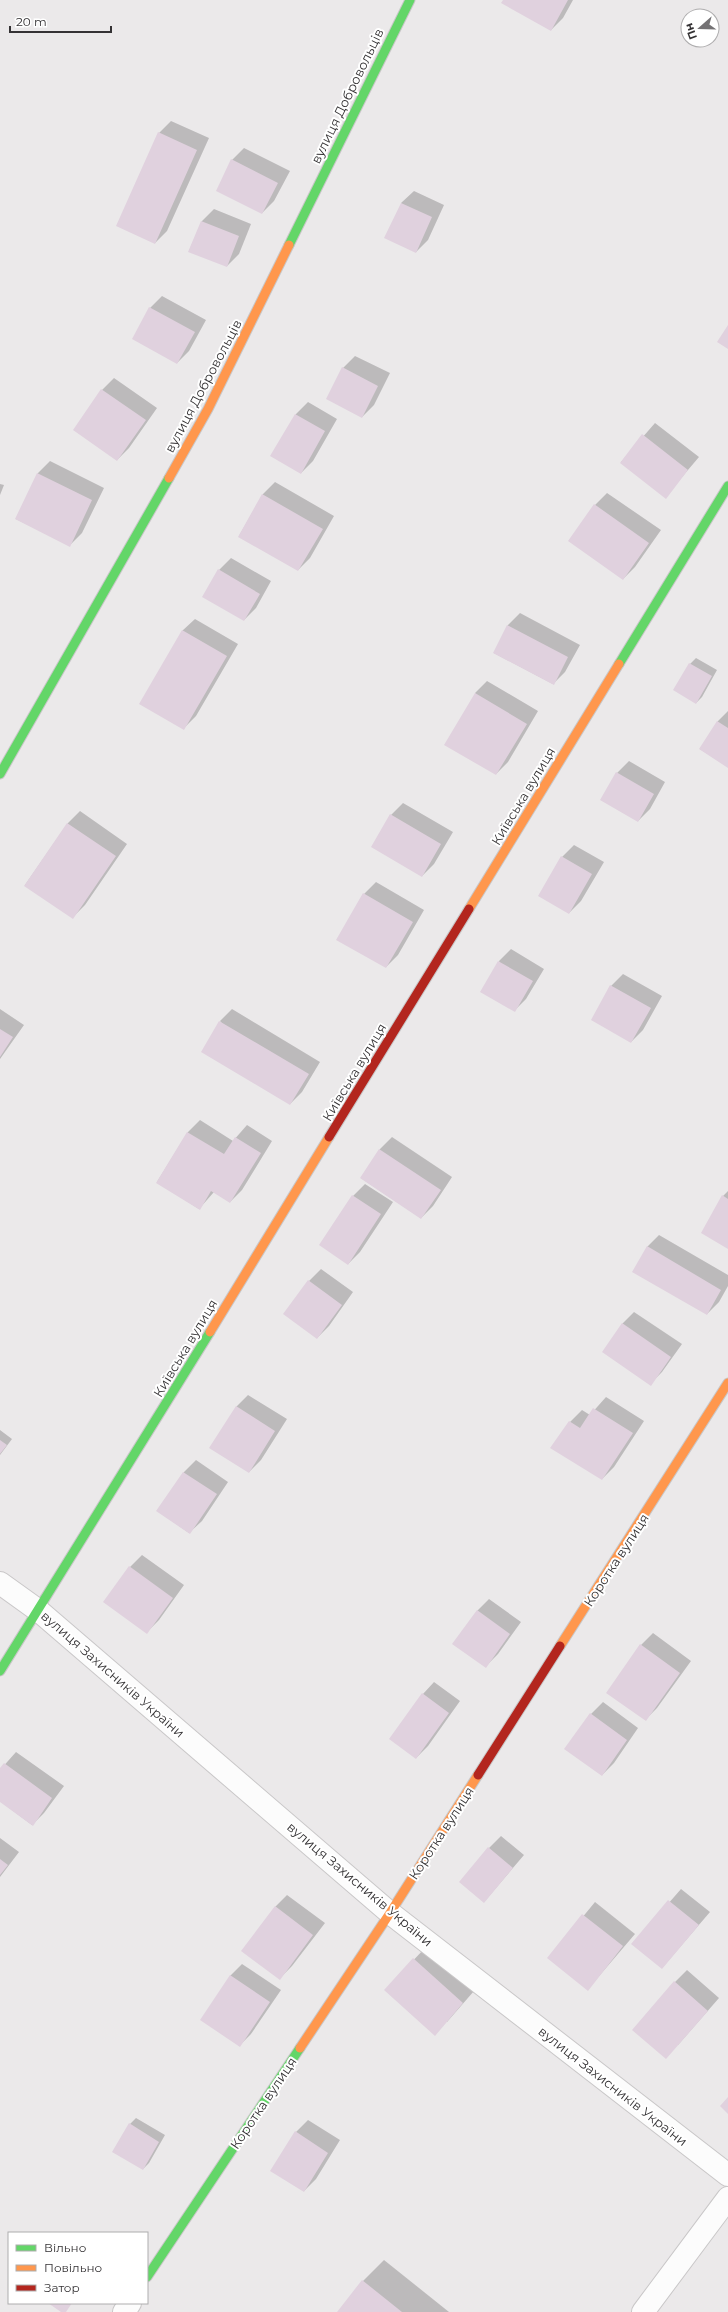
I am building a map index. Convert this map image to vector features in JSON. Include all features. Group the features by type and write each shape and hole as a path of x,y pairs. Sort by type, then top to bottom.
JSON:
{"street":[{"name":"вулиця Добровольців","path":"0,774 208,409 410,0"},
{"name":"Київська вулиця","path":"0,1671 39,1611 728,486"},
{"name":"Коротка вулиця","path":"148,2275 390,1912 728,1383"},
{"name":"вулиця Захисників України","path":"0,1583 39,1611 390,1912 728,2175"},
{"path":"643,2312 728,2198"}],"building":[{"path":"503,0 568,0 551,31 501,3"},
{"path":"158,132 197,150 155,244 116,226"},
{"path":"231,159 278,183 262,214 216,191"},
{"path":"401,203 432,217 416,253 384,238"},
{"path":"201,221 239,236 227,267 188,252"},
{"path":"149,307 195,332 177,364 132,339"},
{"path":"728,325 728,349 717,342"},
{"path":"342,367 378,386 362,418 326,399"},
{"path":"101,389 146,420 117,461 73,430"},
{"path":"295,414 325,431 301,474 270,456"},
{"path":"642,434 688,470 666,499 620,463"},
{"path":"37,473 92,500 70,547 15,519"},
{"path":"262,494 323,529 298,571 238,537"},
{"path":"594,504 649,543 623,580 568,541"},
{"path":"218,569 260,594 244,621 202,597"},
{"path":"507,625 568,657 554,685 493,653"},
{"path":"182,630 227,656 184,730 139,704"},
{"path":"689,663 712,676 696,704 673,690"},
{"path":"475,693 527,724 496,775 444,745"},
{"path":"717,721 728,728 728,768 699,749"},
{"path":"616,772 654,794 638,822 600,800"},
{"path":"390,814 441,844 422,877 371,847"},
{"path":"67,823 116,856 73,919 24,886"},
{"path":"561,856 592,874 569,914 538,896"},
{"path":"363,893 413,922 386,968 336,940"},
{"path":"498,961 533,981 515,1012 480,992"},
{"path":"610,985 651,1008 631,1043 591,1020"},
{"path":"219,1021 309,1074 290,1105 201,1052"},
{"path":"0,1029 13,1037 0,1057"},
{"path":"187,1132 224,1154 235,1137 261,1153 230,1203 211,1191 200,1210 156,1183"},
{"path":"379,1149 441,1190 421,1219 360,1178"},
{"path":"352,1195 381,1214 348,1265 319,1245"},
{"path":"722,1195 728,1199 728,1249 701,1233"},
{"path":"647,1246 721,1290 707,1315 632,1272"},
{"path":"308,1280 342,1305 317,1339 283,1314"},
{"path":"622,1323 671,1357 651,1386 602,1352"},
{"path":"236,1406 275,1431 249,1473 209,1448"},
{"path":"593,1408 633,1433 602,1480 550,1448 569,1421 580,1428"},
{"path":"0,1440 7,1445 0,1454"},
{"path":"183,1472 217,1494 190,1534 156,1511"},
{"path":"129,1566 173,1598 147,1634 103,1602"},
{"path":"477,1610 510,1634 486,1668 452,1644"},
{"path":"640,1644 680,1673 646,1721 606,1693"},
{"path":"422,1693 449,1713 416,1759 389,1739"},
{"path":"590,1713 627,1740 602,1776 564,1749"},
{"path":"4,1763 52,1798 33,1826 0,1802 0,1768"},
{"path":"488,1847 513,1868 484,1903 459,1882"},
{"path":"0,1859 8,1865 0,1875"},
{"path":"668,1900 699,1925 662,1969 631,1944"},
{"path":"275,1906 313,1935 280,1980 241,1951"},
{"path":"582,1914 623,1946 588,1991 547,1958"},
{"path":"413,1958 463,2003 435,2036 384,1990"},
{"path":"230,1975 270,2002 240,2047 200,2020"},
{"path":"674,1981 708,2011 666,2059 632,2030"},
{"path":"728,2097 728,2114 720,2106"},
{"path":"129,2123 159,2142 143,2170 112,2152"},
{"path":"295,2131 328,2153 304,2192 270,2171"},
{"path":"362,2280 402,2312 337,2312"},
{"path":"49,2304 71,2304 66,2312 61,2312"}],"traffic: fast":[{"path":"289,245 410,0"},
{"path":"0,774 169,478"},
{"path":"619,664 728,486"},
{"path":"0,1671 210,1332"},
{"path":"148,2276 300,2048"}],"traffic: slow":[{"path":"169,478 208,409 289,245"},
{"path":"469,909 619,664"},
{"path":"210,1332 329,1137"},
{"path":"560,1646 728,1383"},
{"path":"300,2048 390,1913 478,1775"}],"traffic: jam":[{"path":"329,1137 469,909"},
{"path":"478,1775 560,1646"}]}
